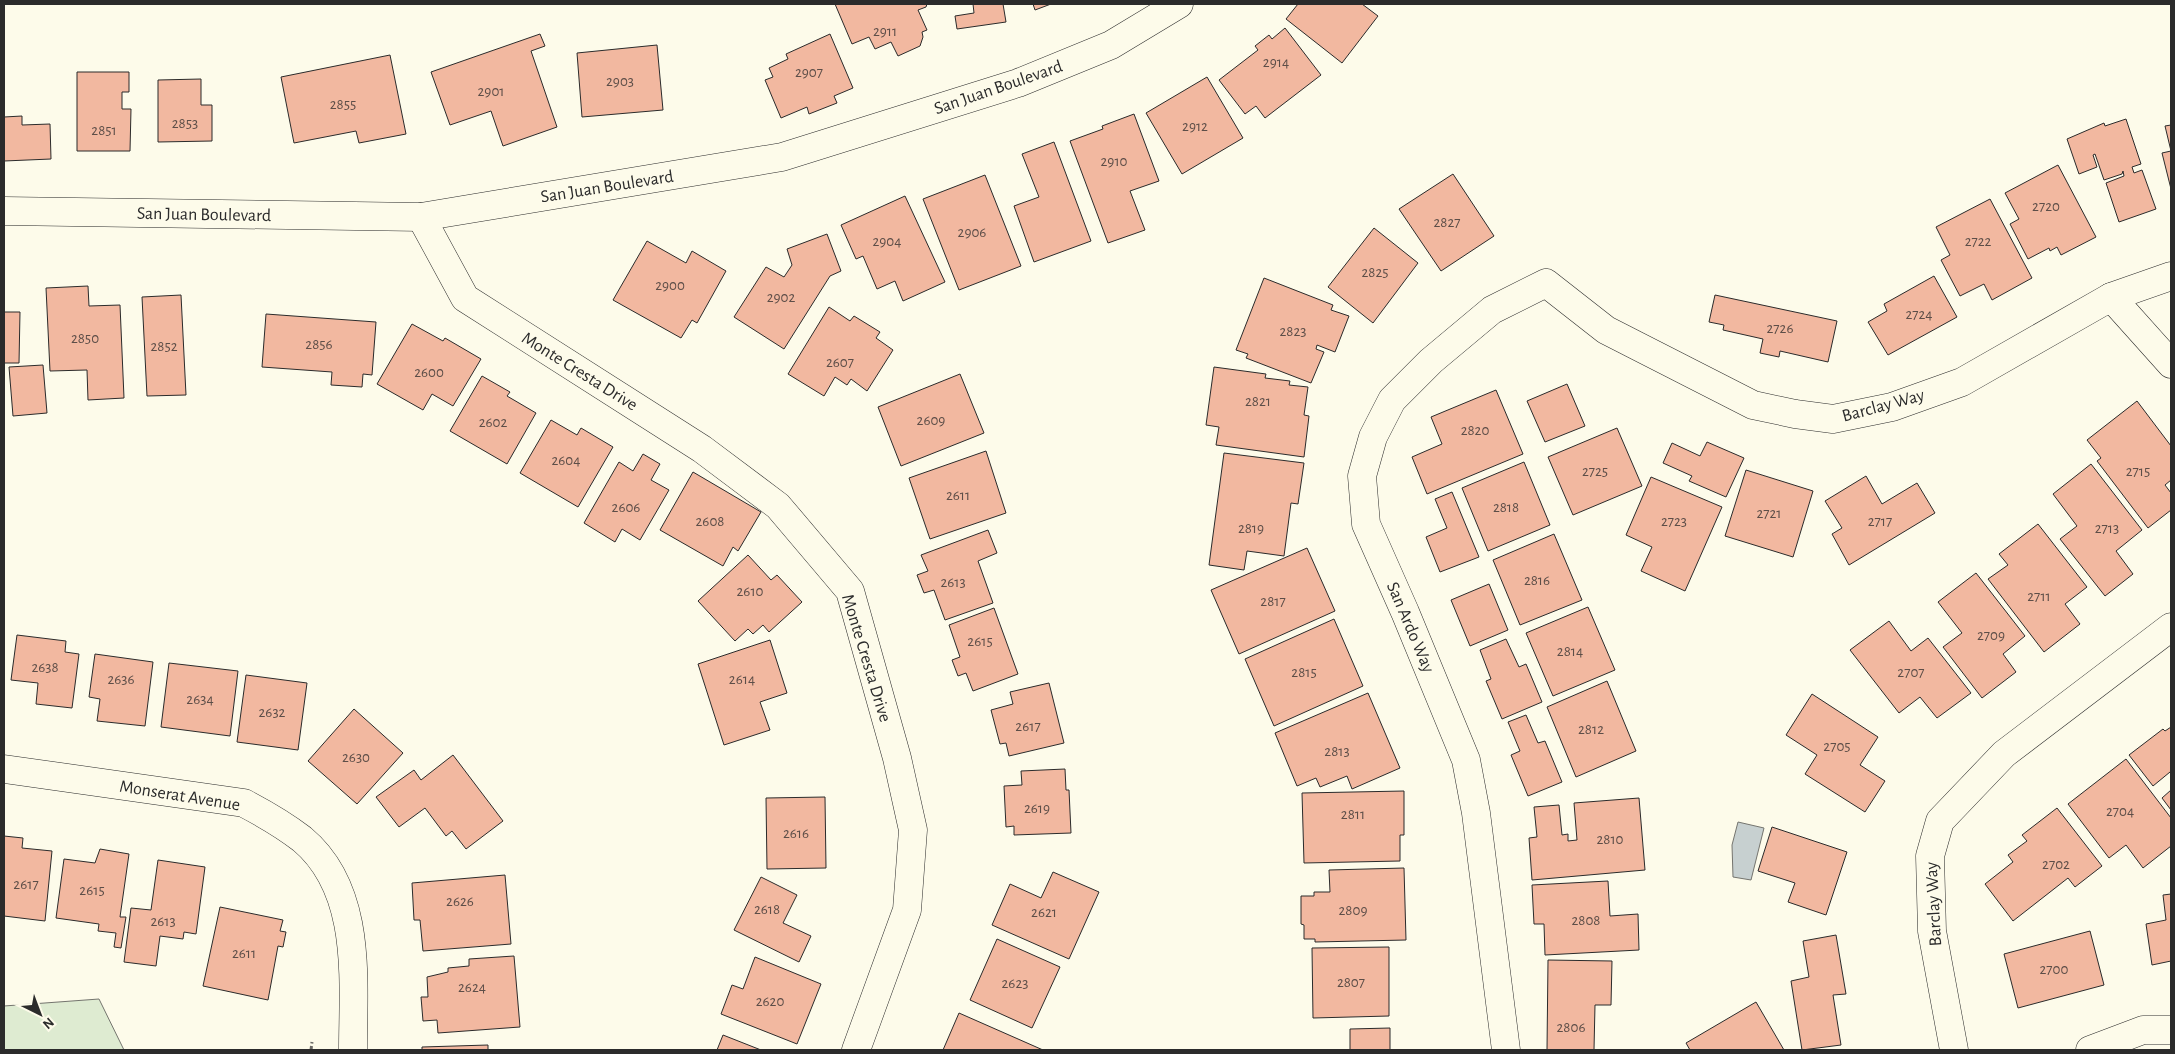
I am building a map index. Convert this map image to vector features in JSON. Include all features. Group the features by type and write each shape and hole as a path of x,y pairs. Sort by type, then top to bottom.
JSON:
{"street":[{"name":"San Juan Boulevard","path":"4,211 421,217 782,157 1018,83 1111,45 1179,4"},
{"name":"Monte Cresta Drive","path":"421,217 464,298 702,449 778,506 850,591 897,758 913,830 907,910 856,1050"},
{"name":"Barclay Way","path":"1546,283 1606,330 1753,404 1795,414 1833,419 1892,407 1962,382 2111,297 2171,276"},
{"name":"San Ardo Way","path":"1506,1050 1476,813 1466,760 1405,612 1366,524 1362,476 1373,437 1392,400 1431,361 1492,310 1546,283"},
{"path":"2111,297 2171,364"},
{"name":"Barclay Way","path":"1954,1050 1932,931 1930,856 1940,821 2004,754 2171,627"},
{"name":"Monserat Avenue","path":"4,769 244,803 276,820 304,841 326,867 344,904 353,952 353,1050"},
{"path":"2090,1050 2143,1030 2171,1030"}],"path":[{"path":"311,1050 312,1042"}],"green space":[{"path":"99,999 124,1050 4,1050 4,1006"}],"shaded area":[{"path":"1738,822 1764,828 1751,880 1733,877 1732,845"}],"building":[{"path":"835,4 927,4 926,7 918,10 927,30 922,32 923,37 920,46 898,56 891,42 875,49 869,37 852,44"},
{"path":"973,4 1003,4 1006,22 957,29 955,16 974,13"},
{"path":"1033,4 1051,4 1035,10"},
{"path":"1298,4 1362,4 1378,16 1342,63 1286,19"},
{"path":"1285,28 1321,75 1265,118 1256,106 1245,114 1219,80 1258,50 1255,46 1269,35 1272,39"},
{"path":"540,34 545,46 531,51 557,127 503,146 491,111 450,125 431,72"},
{"path":"830,34 853,88 834,96 837,103 809,114 807,107 781,118 765,80 773,77 769,68 788,59 786,54"},
{"path":"657,45 663,110 582,117 577,53"},
{"path":"390,55 406,134 359,143 356,131 294,143 281,77"},
{"path":"77,72 129,72 129,92 122,92 122,109 131,109 130,151 77,151"},
{"path":"1207,77 1243,138 1182,174 1146,113"},
{"path":"201,79 201,105 212,105 212,141 158,142 158,80"},
{"path":"1134,114 1159,181 1130,191 1145,230 1108,243 1070,141 1103,129 1102,126"},
{"path":"22,116 22,125 50,124 51,159 4,161 4,117"},
{"path":"2126,119 2141,164 2132,167 2134,173 2142,170 2156,209 2119,222 2106,183 2124,176 2123,171 2122,174 2104,180 2095,154 2093,155 2097,167 2079,174 2067,139 2104,123 2105,126"},
{"path":"2171,125 2171,151 2165,126"},
{"path":"1054,142 1091,241 1034,262 1014,206 1039,197 1022,154"},
{"path":"2171,151 2171,189 2162,153"},
{"path":"2058,165 2096,237 2061,255 2057,247 2050,251 2049,248 2028,259 2010,224 2019,219 2005,193"},
{"path":"1453,174 1494,236 1441,271 1399,209"},
{"path":"985,175 1021,266 959,290 923,199"},
{"path":"905,196 945,282 903,301 895,281 877,289 863,256 856,259 841,225"},
{"path":"1990,199 2032,278 1992,300 1984,284 1960,296 1941,260 1950,255 1936,227"},
{"path":"1374,228 1418,263 1373,323 1328,287"},
{"path":"827,234 841,271 830,276 784,349 734,317 766,267 784,277 792,265 787,249"},
{"path":"647,241 686,263 692,251 726,271 697,323 692,320 681,338 613,300"},
{"path":"1934,276 1957,317 1888,355 1868,322 1887,311 1884,304"},
{"path":"1264,278 1333,305 1331,310 1349,316 1335,352 1317,345 1316,349 1324,352 1311,383 1246,358 1248,354 1236,350"},
{"path":"88,286 89,306 120,305 124,398 88,400 87,370 50,371 46,288"},
{"path":"181,295 186,395 147,396 142,297"},
{"path":"1715,295 1837,321 1828,362 1780,351 1779,357 1760,353 1763,339 1723,330 1724,325 1709,322"},
{"path":"829,307 850,321 854,316 880,332 876,338 893,350 867,391 851,379 847,385 835,377 824,396 788,374"},
{"path":"4,312 20,312 19,363 4,363"},
{"path":"266,314 376,322 372,375 363,374 362,387 331,385 332,372 262,367"},
{"path":"412,324 443,341 445,338 481,359 453,406 432,394 423,410 377,384"},
{"path":"43,365 47,413 13,416 9,367"},
{"path":"1214,367 1266,374 1265,378 1290,381 1289,385 1308,387 1304,415 1309,416 1304,457 1216,445 1219,427 1206,425"},
{"path":"960,374 984,433 901,466 878,407"},
{"path":"482,376 510,392 507,396 536,413 507,464 450,431"},
{"path":"1567,384 1585,426 1545,442 1527,401"},
{"path":"1496,390 1523,454 1427,494 1412,457 1442,444 1431,417"},
{"path":"2137,401 2171,446 2171,480 2165,485 2171,493 2171,510 2148,528 2097,461 2101,458 2087,440"},
{"path":"551,420 577,435 581,428 613,447 578,507 520,473"},
{"path":"1617,428 1642,486 1573,515 1548,457"},
{"path":"1707,442 1744,458 1726,497 1689,481 1692,476 1663,463 1672,443 1700,456"},
{"path":"986,451 1006,513 930,539 909,478"},
{"path":"1224,453 1304,463 1298,504 1291,503 1284,556 1247,551 1244,570 1209,565"},
{"path":"643,454 660,464 651,480 669,490 640,540 622,529 615,542 584,523 619,462 633,471"},
{"path":"1524,462 1550,525 1488,551 1462,488"},
{"path":"2091,464 2142,530 2116,551 2133,574 2105,596 2060,539 2077,526 2053,494"},
{"path":"1746,470 1813,491 1793,557 1725,536"},
{"path":"693,472 761,512 738,551 733,547 723,566 660,530"},
{"path":"1866,476 1882,504 1917,483 1935,513 1849,565 1832,534 1842,528 1825,501"},
{"path":"1651,477 1722,507 1685,591 1641,571 1652,547 1626,535"},
{"path":"1452,492 1479,557 1440,572 1426,537 1447,528 1435,499"},
{"path":"2038,524 2087,587 2065,604 2080,624 2044,652 1988,579 2008,565 1999,554"},
{"path":"988,530 997,553 978,561 993,603 945,620 934,590 924,593 917,575 928,571 921,555"},
{"path":"1554,534 1582,600 1520,625 1493,560"},
{"path":"1307,548 1335,611 1239,654 1211,590"},
{"path":"748,555 771,580 777,575 802,602 769,632 763,625 753,634 748,629 735,641 698,601"},
{"path":"1976,573 2025,636 2003,654 2016,672 1982,698 1943,647 1962,633 1938,602"},
{"path":"1489,584 1508,630 1470,646 1451,600"},
{"path":"1588,607 1615,670 1553,696 1526,633"},
{"path":"994,608 1018,674 973,691 966,673 958,676 952,660 960,657 949,625"},
{"path":"1334,619 1363,686 1274,726 1245,659"},
{"path":"1889,621 1911,651 1928,638 1971,693 1937,718 1920,697 1899,713 1850,650"},
{"path":"17,635 66,641 65,652 79,654 72,708 36,704 38,683 11,680"},
{"path":"1506,639 1519,667 1526,664 1542,702 1502,719 1486,681 1491,679 1480,650"},
{"path":"770,640 787,693 760,702 770,730 724,745 698,664"},
{"path":"95,654 153,662 145,726 97,721 100,699 89,697"},
{"path":"169,663 238,671 230,736 161,727"},
{"path":"246,675 307,683 298,750 237,742"},
{"path":"1607,681 1636,751 1576,777 1547,707"},
{"path":"1049,683 1064,743 1009,756 1006,743 1000,744 991,710 1013,704 1010,692"},
{"path":"1368,693 1400,768 1352,789 1347,776 1320,787 1316,778 1297,786 1275,733"},
{"path":"1812,694 1878,737 1860,765 1885,781 1865,812 1805,774 1817,755 1786,735"},
{"path":"354,709 403,753 357,804 308,761"},
{"path":"1526,715 1538,743 1545,741 1562,782 1528,796 1511,755 1520,751 1508,722"},
{"path":"2171,727 2171,774 2170,772 2153,786 2129,755 2163,729 2165,731"},
{"path":"453,755 503,821 466,849 452,831 446,836 425,808 399,827 376,797 414,770 421,780"},
{"path":"2126,759 2171,818 2171,846 2143,868 2126,845 2109,858 2068,804"},
{"path":"1065,769 1066,790 1069,790 1071,833 1014,835 1014,826 1006,827 1004,786 1022,785 1021,771"},
{"path":"2171,790 2171,810 2162,798"},
{"path":"1404,791 1404,835 1400,835 1400,861 1304,863 1302,793"},
{"path":"825,797 826,868 767,869 766,798"},
{"path":"1639,798 1645,870 1532,880 1529,838 1537,837 1534,807 1559,805 1562,835 1568,834 1568,841 1577,840 1574,803"},
{"path":"2057,808 2102,866 2075,887 2068,878 2013,921 1985,884 2013,862 2008,855 2027,841 2022,835"},
{"path":"1772,827 1847,852 1826,915 1788,902 1795,883 1758,871"},
{"path":"4,836 23,838 22,848 52,851 45,921 4,916"},
{"path":"100,849 129,854 120,917 126,917 121,948 114,947 116,933 98,931 99,924 56,918 64,859 95,863"},
{"path":"158,860 205,867 196,934 184,932 183,939 160,936 156,966 124,962 131,908 151,910"},
{"path":"1404,868 1406,940 1315,942 1315,939 1304,939 1304,925 1301,924 1301,896 1314,896 1314,892 1330,892 1329,870"},
{"path":"1053,872 1099,892 1069,959 992,925 1010,884 1041,898"},
{"path":"505,875 511,944 423,951 420,920 414,920 412,883"},
{"path":"761,877 797,895 783,923 811,936 799,962 734,930"},
{"path":"1608,881 1610,916 1638,914 1639,950 1545,955 1544,924 1534,924 1532,885"},
{"path":"2171,894 2171,961 2152,965 2146,924 2166,920 2163,895"},
{"path":"220,907 283,920 280,931 286,932 283,947 278,946 268,1000 203,986"},
{"path":"2090,931 2104,985 2018,1008 2004,954"},
{"path":"1836,935 1846,994 1833,995 1841,1045 1802,1050 1791,981 1809,977 1803,941"},
{"path":"997,939 1060,967 1032,1028 970,1000"},
{"path":"1389,947 1389,1016 1313,1018 1312,948"},
{"path":"514,956 520,1027 438,1033 437,1020 423,1021 421,997 428,997 427,977 448,972 448,968 469,966 469,959"},
{"path":"755,957 821,984 797,1044 721,1014 732,985 743,989"},
{"path":"1548,960 1612,961 1611,1005 1595,1005 1594,1050 1547,1050"},
{"path":"1756,1002 1784,1050 1690,1050 1686,1043"},
{"path":"959,1013 1043,1050 943,1050"},
{"path":"1390,1028 1390,1050 1350,1050 1350,1029"},
{"path":"723,1035 761,1050 717,1050"},
{"path":"488,1045 488,1050 422,1050 422,1047"}]}
